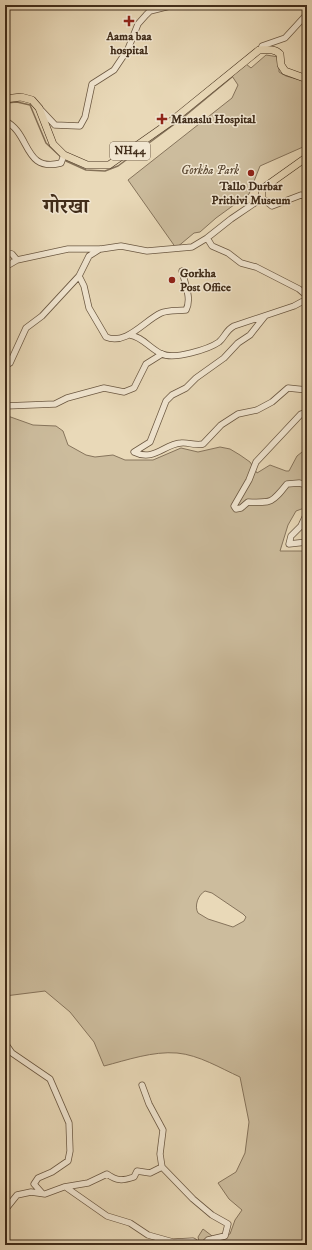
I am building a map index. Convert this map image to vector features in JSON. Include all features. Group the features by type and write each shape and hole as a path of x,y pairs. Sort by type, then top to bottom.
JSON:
{"main road":[{"path":"261,50 271,49 278,52 280,54 281,65 285,70 305,76"},
{"name":"NH44","path":"39,108 53,144 64,155 87,166 112,164 169,123 255,52 261,50"},
{"path":"5,99 27,97 39,108"},
{"path":"262,198 262,190 307,157"}],"street":[{"path":"39,108 55,125 80,126 85,117 92,84 114,70 128,49 138,24 150,11 174,5"},
{"path":"261,50 262,46 267,43 285,38 307,14"},
{"path":"5,121 14,127 30,154 38,162 50,165 61,162 64,155"},
{"path":"5,267 17,260 68,249 121,246 141,251 192,246 207,238 231,219 262,198 272,206 301,195 307,197"},
{"path":"5,406 55,404 67,398 104,388 124,392 134,388 146,364 162,354 187,354 214,345 221,340 228,329 294,306 307,298 299,289 256,267 241,263 228,253 212,246 207,238"},
{"path":"5,366 10,363 26,328 42,316 79,276 88,256 101,248"},
{"path":"5,252 12,254 17,260"},
{"path":"79,276 84,286 89,308 106,337 116,339 130,335 162,312 186,310 189,298 182,272"},
{"path":"265,316 250,334 238,343 224,358 196,378 186,388 166,401 150,442 134,452 153,455 173,444 182,442 203,444 221,425 238,414 257,410 272,402 288,388 307,390"},
{"path":"130,335 142,340 162,354"},
{"path":"307,412 301,414 256,462 249,480 234,506 236,509 241,508 248,502 268,503 277,496 287,484 299,482 307,485"},
{"path":"307,513 301,526 291,536 289,544 307,542"},
{"path":"5,1043 12,1053 50,1079 69,1123 70,1151 68,1161 52,1172 38,1178 34,1184 42,1193"},
{"path":"142,1085 149,1104 163,1130 160,1154 162,1167 193,1199 212,1215 228,1224 225,1236 208,1240 203,1245"},
{"path":"5,1210 17,1195 31,1192 42,1193 64,1187 67,1188 88,1183 107,1174 117,1180 125,1180 134,1178 137,1171 150,1173 162,1167"},
{"path":"67,1188 107,1216 130,1223 148,1235 173,1242 193,1241 198,1245"},
{"path":"5,1240 8,1245"}],"green space":[{"name":"Gorkha Park","path":"266,55 279,57 279,72 286,76 307,82 307,122 303,125 307,136 305,144 303,147 260,166 249,194 216,218 200,232 194,233 176,248 128,180 232,98 238,85 232,76 246,64 251,68"},
{"path":"5,415 33,425 56,426 63,431 68,445 86,455 95,457 113,455 125,460 153,460 181,448 198,452 220,447 230,449 250,462 257,473 270,465 289,471 297,456 307,448 307,507 296,511 288,525 280,551 307,551 307,1245 200,1245 198,1237 203,1229 216,1239 230,1234 235,1220 242,1210 229,1199 218,1183 236,1172 245,1153 249,1122 240,1077 201,1059 177,1053 159,1053 104,1066 94,1042 70,1012 45,991 5,996","holes":["205,891 212,893 243,914 246,917 244,921 233,927 208,919 198,913 196,907 200,895"]}],"waterway":[{"path":"66,161 86,170 105,171 118,166 180,120 232,77"},
{"path":"5,103 17,102 30,105 46,143 62,158"}],"place":[{"name":"Aama baa hospital","path":"129,21"},
{"name":"Manaslu Hospital","path":"162,119"},
{"name":"Tallo Durbar Prithivi Museum","path":"251,173"},
{"name":"Gorkha Post Office","path":"172,280"}],"district":[{"name":"गोरखा","path":"66,207"}]}
